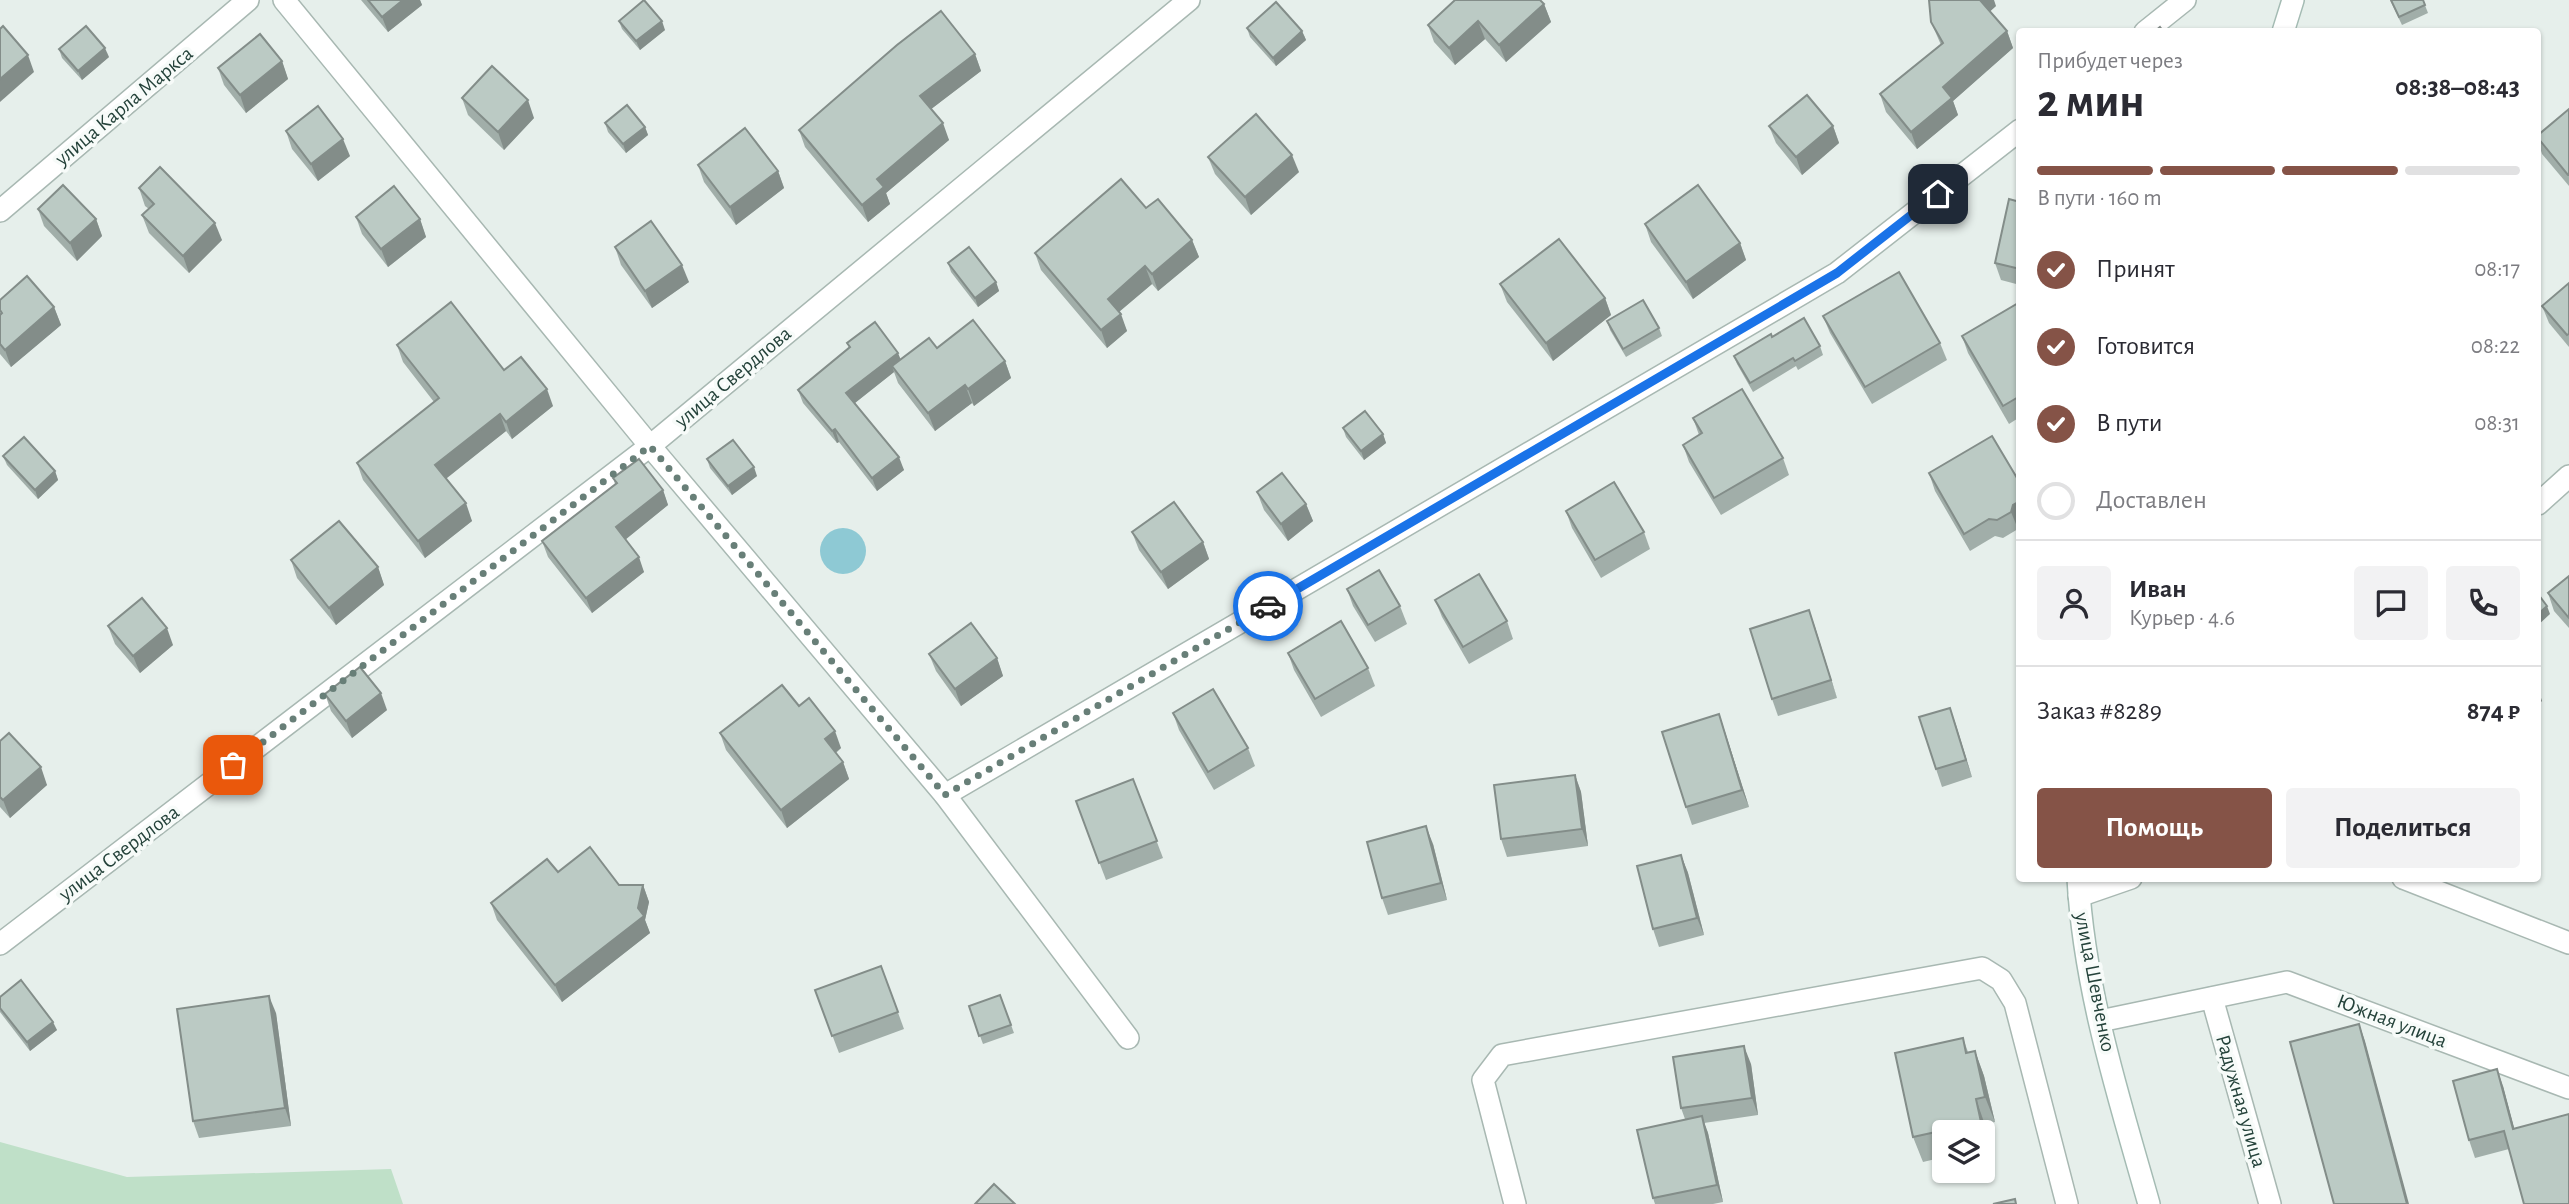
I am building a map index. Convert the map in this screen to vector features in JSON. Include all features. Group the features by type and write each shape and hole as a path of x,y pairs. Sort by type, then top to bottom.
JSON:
{"street":[{"name":"улица Карла Маркса","path":"0,212 248,0"},
{"path":"284,0 650,446 945,795 1128,1038"},
{"name":"улица Свердлова","path":"0,944 650,446 1189,0"},
{"path":"2150,28 2186,0"},
{"path":"2284,28 2293,0"},
{"path":"945,795 1837,273 2016,133"},
{"path":"2541,501 2569,476"},
{"path":"2079,887 2108,882"},
{"path":"2413,882 2569,943"},
{"name":"улица Шевченко","path":"2079,887 2087,954 2100,1021 2149,1204"},
{"path":"1515,1204 1483,1080 1502,1055 1982,968 2001,980 2015,1003 2067,1204"},
{"name":"Южная улица","path":"2100,1021 2287,982 2569,1088"},
{"name":"Радужная улица","path":"2212,998 2270,1204"}],"green space":[{"path":"0,1142 127,1177 391,1169 403,1204 0,1204"}],"water":[{"path":"843,528 859,535 866,551 859,567 843,574 827,567 820,551 827,535"}],"building":[{"path":"368,0 403,0 382,17"},
{"path":"644,0 662,21 636,41 619,21"},
{"path":"1455,0 1540,0 1544,4 1499,45 1478,21 1449,48 1428,25"},
{"path":"1929,0 1980,0 2007,31 1943,87 1952,98 1911,132 1880,94 1943,43 1931,22"},
{"path":"2391,0 2423,0 2425,5 2399,17"},
{"path":"1276,2 1302,31 1273,58 1247,28"},
{"path":"941,11 975,54 920,96 943,123 877,179 884,187 862,205 799,130 897,45"},
{"path":"3,26 28,55 0,79 0,29"},
{"path":"86,26 105,48 78,71 59,49"},
{"path":"260,34 282,61 240,95 218,68"},
{"path":"492,66 528,100 498,132 462,98"},
{"path":"1807,95 1833,126 1796,157 1769,126"},
{"path":"627,105 645,127 623,144 605,123"},
{"path":"318,106 343,139 311,164 286,131"},
{"path":"2569,109 2569,175 2541,142 2541,132"},
{"path":"1256,114 1292,155 1245,197 1208,157"},
{"path":"745,128 778,171 730,207 698,165"},
{"path":"160,167 215,223 183,256 142,215 154,204 139,188"},
{"path":"1121,179 1146,208 1158,199 1192,240 1152,274 1145,266 1108,299 1121,314 1101,330 1035,253"},
{"path":"63,185 96,219 70,243 38,209"},
{"path":"1698,185 1740,243 1686,282 1645,224"},
{"path":"394,186 420,219 381,249 356,217"},
{"path":"2009,199 2016,201 2016,268 1995,263"},
{"path":"651,221 682,265 645,291 615,247"},
{"path":"1559,239 1605,298 1546,343 1500,284"},
{"path":"969,247 996,282 975,298 948,263"},
{"path":"1899,272 1940,343 1865,387 1823,316"},
{"path":"27,276 54,307 5,350 0,344 0,300"},
{"path":"2569,283 2569,334 2567,335 2542,306"},
{"path":"1643,300 1659,328 1623,349 1607,321"},
{"path":"451,302 504,370 521,357 547,389 506,422 500,414 435,465 466,503 418,541 357,463 439,398 397,345"},
{"path":"2016,304 2016,398 2003,406 1962,336"},
{"path":"1804,318 1820,346 1750,383 1734,356"},
{"path":"973,320 1005,361 968,389 965,385 928,413 892,366 929,338 937,348"},
{"path":"875,322 898,353 846,393 899,457 872,478 835,429 832,431 798,390 850,347 847,343"},
{"path":"1742,389 1783,458 1714,498 1683,445 1702,433 1693,418"},
{"path":"1365,411 1383,434 1361,451 1343,428"},
{"path":"1992,436 2016,476 2016,503 2011,512 1997,520 1989,519 1964,534 1929,473"},
{"path":"24,437 55,471 35,490 3,456"},
{"path":"733,440 754,467 728,486 707,459"},
{"path":"639,459 663,490 616,527 639,557 586,598 542,541 617,483 613,478"},
{"path":"1282,473 1306,504 1281,524 1257,492"},
{"path":"1614,482 1644,532 1595,560 1566,511"},
{"path":"1174,502 1203,542 1161,572 1132,532"},
{"path":"339,521 378,567 329,608 291,560"},
{"path":"1379,570 1400,606 1368,625 1347,589"},
{"path":"1479,574 1507,621 1463,647 1435,600"},
{"path":"2569,576 2569,618 2548,593"},
{"path":"142,598 167,628 133,656 108,626"},
{"path":"2541,598 2547,606 2541,611"},
{"path":"1809,610 1831,680 1772,699 1750,629"},
{"path":"1341,621 1368,668 1315,699 1288,653"},
{"path":"971,623 997,658 955,689 929,654"},
{"path":"360,667 381,693 346,721 325,694"},
{"path":"782,685 799,706 809,698 835,731 825,739 843,762 781,810 720,733"},
{"path":"1213,689 1248,748 1208,772 1173,713"},
{"path":"1950,708 1966,760 1936,769 1919,717"},
{"path":"1719,714 1742,790 1686,807 1662,732"},
{"path":"9,733 41,767 3,800 0,797 0,741"},
{"path":"1575,775 1582,829 1501,839 1494,785"},
{"path":"1133,779 1157,841 1099,863 1076,801"},
{"path":"1426,826 1441,883 1382,898 1367,842"},
{"path":"590,847 619,885 643,885 638,908 644,916 555,985 491,903 547,859 558,872"},
{"path":"1681,855 1697,918 1653,929 1637,866"},
{"path":"881,966 898,1012 832,1036 815,990"},
{"path":"21,980 53,1022 27,1042 0,1008 0,997"},
{"path":"1000,995 1011,1025 979,1036 969,1006"},
{"path":"269,996 285,1108 193,1121 177,1009"},
{"path":"2359,1024 2407,1204 2334,1204 2290,1042"},
{"path":"1963,1038 1966,1053 1975,1051 1985,1097 1976,1099 1981,1120 1932,1120 1932,1133 1913,1137 1895,1053"},
{"path":"1744,1046 1752,1098 1681,1108 1673,1057"},
{"path":"2497,1069 2513,1129 2569,1114 2569,1204 2524,1204 2504,1131 2469,1140 2453,1081"},
{"path":"1702,1116 1717,1185 1653,1198 1637,1130"},
{"path":"994,1184 1015,1204 975,1204"},
{"path":"2015,1199 2016,1204 1993,1204"}],"way so far":[{"path":"233,765 650,446 945,795 1268,606"}],"route":[{"path":"1268,606 1837,273 1938,194"}]}
